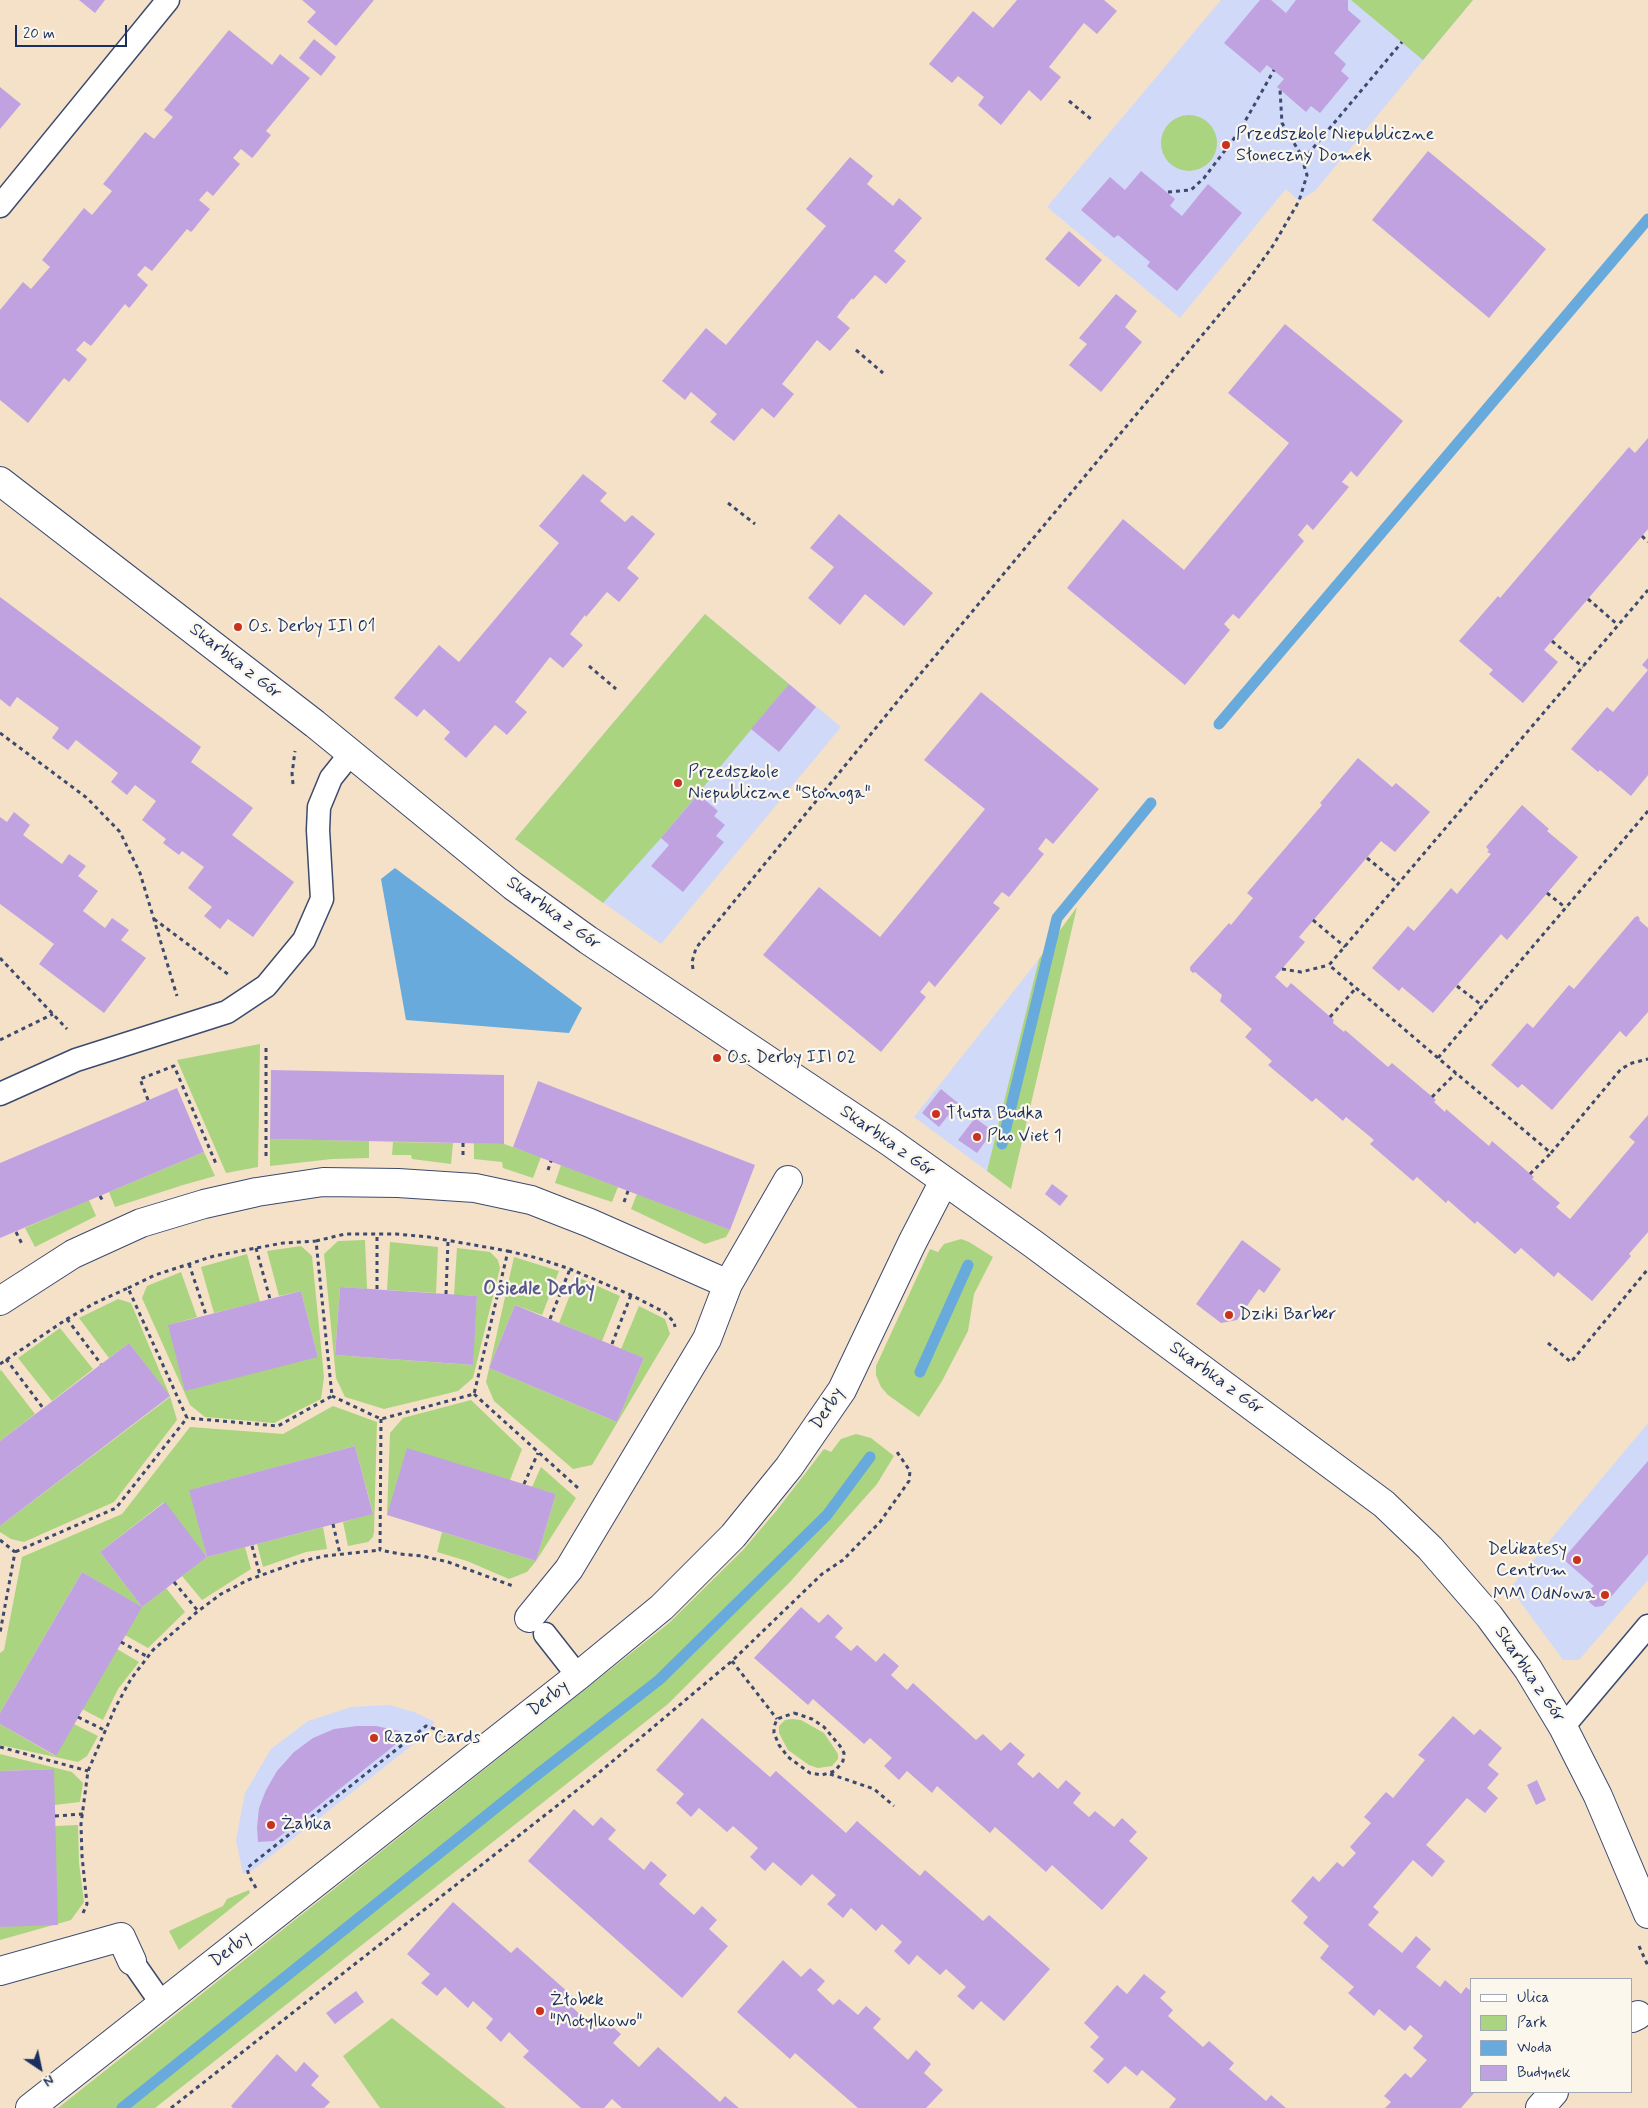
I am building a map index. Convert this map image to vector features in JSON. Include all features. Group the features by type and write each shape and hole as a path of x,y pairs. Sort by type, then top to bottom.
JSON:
{"street":[{"name":"Skarbka z Gór","path":"0,481 351,753 513,886 580,935 890,1142 1040,1248 1384,1504 1430,1548 1489,1616 1528,1669 1563,1727 1598,1796 1648,1914"},
{"path":"537,1626 707,1338 728,1284 788,1180"},
{"name":"Derby","path":"30,2108 578,1676 676,1593 733,1536 789,1466 842,1390 912,1242 944,1181"},
{"path":"0,1300 73,1254 141,1223 204,1204 257,1192 323,1182 398,1183 475,1188 531,1200 590,1223 728,1284"},
{"path":"0,1971 121,1937 132,1961"},
{"path":"1540,2108 1553,2093"}],"lane":[{"path":"0,206 168,0"},
{"path":"0,1094 76,1060 227,1012 266,986 304,940 322,899 318,830 319,807 331,778 351,753"},
{"path":"537,1626 578,1676"},
{"path":"1563,1727 1648,1626"},
{"path":"132,1961 162,2004"}],"path":[{"path":"1302,160 1402,42"},
{"path":"1168,192 1191,190 1204,178 1239,132 1274,70"},
{"path":"693,971 692,962 696,948 910,687 1250,279 1274,244 1299,201 1308,175 1282,122 1280,90"},
{"path":"1069,101 1091,119"},
{"path":"856,350 883,373"},
{"path":"728,503 755,524"},
{"path":"1642,536 1648,542"},
{"path":"1282,969 1301,972 1329,965 1648,590"},
{"path":"1588,599 1618,625"},
{"path":"1552,641 1583,666"},
{"path":"589,666 616,689"},
{"path":"0,733 87,798 120,832 140,873 186,1026"},
{"path":"295,749 331,778"},
{"path":"1438,1058 1648,811"},
{"path":"1367,858 1398,883"},
{"path":"1547,893 1566,908"},
{"path":"154,919 233,978"},
{"path":"1313,920 1345,947"},
{"path":"0,958 69,1031"},
{"path":"1329,965 1550,1153"},
{"path":"1457,986 1482,1006"},
{"path":"1330,1017 1356,988"},
{"path":"0,1040 53,1014"},
{"path":"266,1048 266,1162"},
{"path":"1530,1174 1621,1069 1648,1059"},
{"path":"148,1100 140,1079 174,1066 220,1172"},
{"path":"1432,1097 1456,1073"},
{"path":"0,1364 93,1304 155,1275 214,1256 283,1243 316,1241 345,1234 429,1237 508,1250 537,1258 570,1269 631,1295 664,1312 674,1322 677,1333"},
{"path":"377,1234 377,1289"},
{"path":"316,1241 332,1396"},
{"path":"446,1294 448,1241"},
{"path":"256,1248 270,1299"},
{"path":"474,1394 508,1250"},
{"path":"189,1264 206,1315"},
{"path":"550,1319 570,1269"},
{"path":"1548,1343 1571,1362 1648,1269"},
{"path":"128,1288 188,1418"},
{"path":"612,1344 631,1295"},
{"path":"67,1319 101,1364"},
{"path":"6,1359 43,1408"},
{"path":"332,1396 381,1419 474,1394"},
{"path":"474,1394 583,1492"},
{"path":"188,1418 278,1426 332,1396"},
{"path":"15,1552 116,1508 188,1418"},
{"path":"380,1550 381,1419"},
{"path":"171,2108 595,1776 732,1662 822,1574 842,1560 880,1522 910,1481 910,1471 897,1452"},
{"path":"524,1484 539,1453"},
{"path":"333,1524 340,1554"},
{"path":"0,1540 15,1552"},
{"path":"252,1546 260,1575"},
{"path":"82,1917 87,1904 82,1856 83,1814 88,1770 104,1730 131,1679 153,1650 198,1611 221,1594 260,1575 298,1562 340,1554 380,1550 439,1560 512,1586 519,1585"},
{"path":"0,1633 15,1552"},
{"path":"174,1582 198,1611"},
{"path":"121,1642 148,1657"},
{"path":"732,1662 777,1719"},
{"path":"777,1719 794,1713 812,1719 828,1731 844,1753 840,1766 830,1774"},
{"path":"78,1716 104,1730"},
{"path":"777,1719 774,1733 779,1745 788,1757 810,1773 830,1774 874,1789 894,1806"},
{"path":"260,1893 249,1876 247,1868 254,1862 426,1726 435,1729 449,1743"},
{"path":"0,1747 88,1770"},
{"path":"55,1816 83,1814"},
{"path":"1636,1939 1648,1966"}],"shaded area":[{"name":"Przedszkole Niepubliczne Słoneczny Domek","path":"1221,0 1473,0 1315,191 1299,201 1286,189 1180,318 1047,207"},
{"name":"Przedszkole Niepubliczne \"Stonoga\"","path":"705,614 841,727 661,944 515,839"},
{"path":"1039,959 987,1171 914,1117"},
{"path":"1648,1423 1648,1580 1579,1660 1563,1660 1510,1588"},
{"path":"389,1705 414,1712 435,1722 424,1736 253,1870 243,1874 236,1840 245,1793 271,1749 308,1721 351,1707"}],"green space":[{"path":"1351,0 1473,0 1423,60"},
{"path":"1184,115 1194,115 1209,123 1215,132 1217,143 1215,154 1209,163 1194,171 1184,171 1173,166 1166,159 1161,148 1161,138 1166,127 1173,120"},
{"name":"Przedszkole Niepubliczne \"Stonoga\"","path":"705,614 789,684 661,838 603,903 515,839"},
{"path":"1077,907 1011,1189 987,1171 1039,959"},
{"path":"260,1044 258,1167 226,1173 177,1060"},
{"path":"270,1139 369,1141 369,1158 332,1159 270,1166"},
{"path":"393,1142 453,1143 451,1164 412,1159 411,1155 392,1155"},
{"path":"474,1143 504,1144 541,1157 533,1178 503,1168 502,1162 474,1159"},
{"path":"204,1152 215,1176 115,1207 109,1192"},
{"path":"561,1165 618,1187 612,1202 555,1183"},
{"path":"637,1194 730,1230 726,1237 705,1244 631,1209"},
{"path":"89,1200 96,1216 35,1247 25,1228"},
{"path":"961,1239 993,1257 974,1294 968,1331 942,1381 919,1417 888,1395 881,1387 876,1375 876,1366 930,1249 938,1252 944,1244"},
{"path":"365,1240 367,1289 340,1287 335,1355 472,1365 477,1296 454,1295 457,1248 490,1252 498,1260 500,1268 473,1378 458,1391 384,1409 345,1397 336,1378 324,1254 338,1241"},
{"path":"390,1242 438,1247 436,1293 387,1290"},
{"path":"301,1246 312,1256 324,1377 321,1399 274,1423 205,1417 190,1405 142,1298 147,1286 181,1272 197,1317 169,1325 318,1357 301,1291 279,1296 267,1251"},
{"path":"247,1254 260,1302 214,1313 201,1267"},
{"path":"514,1257 559,1271 542,1315 515,1305 489,1367"},
{"path":"577,1277 620,1296 602,1341 559,1323"},
{"path":"118,1299 131,1303 170,1396 177,1420 114,1502 24,1542 11,1539 0,1532 0,1526 170,1397 129,1343 109,1358 79,1318"},
{"path":"639,1306 665,1319 670,1334 592,1465 573,1469 494,1401 486,1382 489,1368 617,1422 644,1358 621,1349"},
{"path":"60,1328 93,1369 52,1401 18,1358"},
{"path":"0,1371 35,1414 0,1441"},
{"path":"471,1400 522,1449 510,1480 387,1515 390,1433 403,1418"},
{"path":"333,1406 377,1422 374,1532 373,1537 368,1542 348,1546 343,1522 373,1513 355,1446 190,1490 207,1557 164,1502 100,1552 142,1607 166,1588 185,1612 148,1648 125,1635 141,1607 82,1572 0,1713 0,1653 4,1650 22,1557 122,1514 190,1427 283,1434"},
{"path":"856,1434 871,1438 894,1456 877,1484 790,1582 668,1704 155,2108 58,2108 669,1623 743,1550 824,1449 831,1452 841,1439"},
{"path":"541,1467 576,1498 536,1561 556,1494 532,1487"},
{"path":"323,1527 327,1549 306,1552 263,1567 257,1544"},
{"path":"442,1532 536,1561 527,1572 509,1579 467,1561 437,1552"},
{"path":"245,1547 251,1569 202,1600 182,1576 207,1557"},
{"path":"117,1649 139,1662 118,1689 103,1720 82,1709"},
{"path":"785,1720 801,1720 824,1733 838,1754 838,1759 832,1766 818,1768 809,1765 788,1750 779,1733 779,1726"},
{"path":"0,1724 55,1756 74,1724 98,1736 87,1756 78,1762 0,1745"},
{"path":"0,1754 72,1772 83,1783 80,1802 54,1805 53,1769 0,1771"},
{"path":"78,1825 79,1863 84,1902 71,1920 0,1940 0,1927 55,1826"},
{"path":"249,1890 250,1893 179,1950 169,1931 223,1906 227,1899"},
{"path":"392,2018 506,2108 380,2108 343,2056"}],"water":[{"path":"395,868 582,1008 569,1033 406,1020 381,879"}],"building":[{"path":"79,0 105,0 95,13"},
{"path":"302,0 374,0 336,46 307,22 316,12"},
{"path":"1017,0 1104,0 1117,11 1097,34 1084,23 1049,67 1061,77 1041,101 1029,90 1001,125 978,105 984,97 958,76 952,83 929,64 973,11 993,28"},
{"path":"1260,0 1271,0 1286,13 1296,0 1348,0 1348,10 1361,21 1334,53 1346,64 1341,71 1349,78 1320,113 1311,106 1306,112 1277,87 1284,79 1267,65 1260,73 1224,43"},
{"path":"229,30 272,65 280,54 310,78 266,131 271,135 254,156 252,158 241,149 233,158 240,164 213,196 207,191 199,200 210,209 193,230 191,232 187,229 152,271 145,266 137,275 148,285 129,308 125,304 91,346 84,341 76,350 87,359 86,361 69,382 64,378 28,423 0,400 0,310 23,282 31,289 50,267 42,260 84,208 92,215 112,191 103,184 145,132 154,139 173,117 164,110"},
{"path":"314,39 336,57 321,76 299,58"},
{"path":"0,87 21,104 0,129"},
{"path":"1428,151 1546,249 1489,318 1372,220"},
{"path":"850,157 873,176 867,184 893,206 899,198 922,218 894,251 906,261 886,284 875,275 853,300 852,298 837,317 850,328 830,351 817,340 782,384 794,394 774,418 762,408 734,441 710,422 717,414 691,392 685,400 662,381 706,328 726,345 826,226 806,209"},
{"path":"1141,171 1175,199 1170,206 1182,216 1208,184 1242,213 1177,291 1147,266 1150,262 1118,235 1114,238 1081,210 1110,177 1125,190"},
{"path":"1069,231 1102,260 1079,287 1045,259"},
{"path":"1116,294 1137,311 1125,327 1142,342 1101,392 1069,365 1087,344 1079,338"},
{"path":"1285,324 1403,421 1357,477 1351,471 1342,482 1349,487 1313,530 1307,524 1298,535 1304,541 1239,619 1233,614 1224,624 1230,630 1185,685 1067,588 1123,519 1184,570 1289,443 1228,393"},
{"path":"1648,438 1648,529 1544,650 1558,662 1523,703 1489,674 1493,670 1459,641 1498,596 1500,598 1629,447 1635,453"},
{"path":"583,474 607,493 600,501 625,522 632,515 655,534 627,568 639,578 619,602 607,592 586,617 585,615 570,634 583,645 563,668 550,657 515,702 527,712 507,735 495,725 466,758 444,739 450,732 424,709 417,717 394,698 439,645 459,662 559,543 539,526"},
{"path":"839,514 933,593 904,626 865,594 840,625 808,598 834,567 810,548"},
{"path":"0,597 201,747 191,762 253,808 232,835 294,882 253,937 228,919 220,929 204,916 212,907 188,888 204,867 182,851 179,855 163,843 166,839 142,820 156,801 135,785 127,795 111,782 118,773 76,740 68,750 52,738 59,728 17,697 10,707 0,699"},
{"path":"1648,658 1648,670 1642,665"},
{"path":"1648,670 1648,775 1631,796 1571,749 1607,707 1613,712"},
{"path":"789,684 816,707 779,752 751,729"},
{"path":"981,692 1099,789 1053,844 1046,838 1038,849 1044,854 1009,897 1002,892 993,903 1000,908 935,987 929,981 920,992 926,997 881,1052 763,955 819,887 880,937 985,809 924,760"},
{"path":"1358,758 1392,787 1396,783 1430,812 1395,852 1381,841 1299,937 1305,942 1275,977 1287,988 1291,983 1334,1020 1333,1023 1344,1032 1345,1030 1388,1067 1392,1063 1436,1100 1434,1102 1445,1112 1446,1109 1489,1146 1492,1141 1534,1177 1532,1179 1560,1203 1556,1207 1570,1219 1635,1142 1629,1137 1648,1115 1648,1232 1629,1254 1631,1256 1592,1301 1558,1272 1554,1277 1521,1248 1515,1254 1477,1221 1475,1224 1448,1200 1446,1203 1417,1177 1413,1181 1370,1144 1374,1140 1346,1117 1343,1121 1316,1098 1312,1102 1268,1065 1272,1061 1245,1037 1252,1029 1220,1001 1222,995 1195,972 1193,973 1190,970 1190,967 1229,923 1231,925 1253,898 1247,893 1322,805 1320,803"},
{"path":"698,794 718,811 714,816 725,825 716,836 724,842 683,892 651,866 669,845 661,838"},
{"path":"1522,805 1549,829 1547,831 1578,857 1507,940 1501,934 1433,1013 1402,987 1399,991 1372,968 1408,926 1414,931 1451,888 1457,894 1491,854 1487,852 1489,850 1486,847"},
{"path":"14,812 30,825 23,835 62,864 69,854 86,866 78,876 98,891 83,911 105,928 112,918 129,930 121,940 146,958 104,1013 39,964 54,944 0,904 0,817 7,822"},
{"path":"1638,916 1639,920 1648,928 1648,1012 1626,1037 1620,1031 1552,1110 1522,1084 1518,1088 1491,1065 1527,1023 1533,1028 1569,985 1574,989 1635,917"},
{"path":"271,1070 504,1075 504,1144 270,1139"},
{"path":"538,1081 755,1165 730,1230 513,1147"},
{"path":"177,1088 204,1152 0,1238 0,1163"},
{"path":"941,1089 958,1103 939,1127 922,1113"},
{"path":"975,1118 993,1131 977,1153 958,1140"},
{"path":"1052,1184 1068,1196 1060,1206 1045,1194"},
{"path":"1242,1240 1281,1269 1264,1293 1259,1289 1237,1320 1221,1323 1196,1304"},
{"path":"340,1287 477,1296 473,1365 335,1355"},
{"path":"301,1291 318,1357 185,1391 168,1325"},
{"path":"515,1305 644,1358 617,1422 489,1368"},
{"path":"129,1343 170,1396 0,1526 0,1441"},
{"path":"355,1446 373,1514 207,1557 189,1490"},
{"path":"407,1448 556,1494 536,1561 387,1515"},
{"path":"1648,1461 1648,1554 1603,1606 1595,1607 1588,1601 1587,1592 1594,1586 1563,1559"},
{"path":"165,1502 207,1557 142,1607 100,1552"},
{"path":"82,1572 142,1607 56,1756 0,1724 0,1713"},
{"path":"801,1607 819,1623 828,1614 843,1628 835,1637 851,1651 857,1645 876,1662 884,1653 899,1666 891,1675 907,1690 913,1683 976,1740 983,1734 1001,1751 1010,1742 1025,1755 1017,1764 1033,1778 1039,1772 1058,1789 1066,1780 1081,1793 1073,1803 1089,1817 1095,1811 1114,1827 1122,1818 1137,1832 1129,1841 1148,1858 1102,1910 1052,1865 1046,1872 995,1827 990,1833 937,1786 932,1793 907,1771 899,1780 884,1766 892,1758 870,1738 864,1744 813,1699 808,1705 754,1658"},
{"path":"1453,1716 1474,1735 1480,1729 1502,1748 1488,1765 1499,1774 1487,1788 1498,1798 1485,1813 1467,1798 1426,1845 1445,1861 1432,1877 1413,1860 1373,1907 1379,1912 1368,1925 1402,1953 1416,1936 1431,1949 1416,1967 1440,1987 1445,1980 1461,1994 1466,1987 1470,1990 1470,2093 1474,2093 1461,2108 1385,2108 1391,2102 1384,2096 1405,2073 1411,2078 1427,2060 1413,2048 1423,2036 1410,2025 1405,2031 1379,2009 1374,2016 1348,1993 1354,1987 1320,1958 1329,1946 1303,1923 1308,1917 1291,1901 1313,1876 1319,1882 1337,1862 1343,1867 1356,1853 1350,1847 1371,1823 1364,1817 1386,1792 1393,1798 1425,1760 1418,1755"},
{"path":"702,1718 770,1777 776,1771 846,1833 857,1821 920,1876 925,1870 983,1921 989,1915 1050,1969 1004,2021 981,2001 973,2010 957,1996 966,1987 946,1969 940,1975 917,1955 909,1965 894,1951 902,1942 882,1924 876,1931 851,1908 843,1918 827,1904 836,1895 812,1874 801,1886 773,1862 765,1871 750,1857 758,1848 733,1826 727,1832 699,1808 691,1817 676,1803 684,1794 656,1770"},
{"path":"376,1726 400,1731 395,1745 274,1841 258,1842 259,1808 266,1790 277,1771 294,1752 313,1738 334,1729"},
{"path":"54,1769 58,1925 0,1927 0,1771"},
{"path":"1537,1780 1546,1800 1536,1805 1527,1785"},
{"path":"574,1809 593,1826 601,1817 616,1830 608,1839 644,1870 651,1861 667,1875 659,1884 694,1915 702,1906 717,1920 709,1929 728,1946 682,1998 528,1861"},
{"path":"453,1902 511,1953 517,1947 577,2000 572,2007 597,2030 605,2020 621,2034 613,2043 639,2067 658,2047 720,2102 725,2096 739,2108 622,2108 612,2099 604,2108 581,2108 523,2057 529,2051 509,2032 501,2042 486,2028 493,2019 473,2001 468,2008 445,1987 437,1996 421,1983 430,1974 407,1954"},
{"path":"783,1960 801,1977 810,1968 825,1981 817,1990 833,2005 839,1999 858,2015 866,2006 881,2019 873,2028 908,2060 916,2050 931,2064 924,2073 943,2090 926,2108 858,2108 795,2053 790,2059 737,2012"},
{"path":"1144,1974 1166,1992 1160,1998 1173,2010 1168,2016 1203,2047 1209,2041 1234,2063 1229,2069 1266,2101 1271,2095 1286,2108 1169,2108 1176,2099 1142,2070 1137,2076 1125,2066 1108,2084 1093,2071 1104,2059 1090,2047 1099,2037 1084,2023 1117,1985 1127,1994"},
{"path":"356,1991 364,2002 335,2024 326,2013"},
{"path":"277,2054 296,2072 304,2062 319,2076 311,2085 330,2102 324,2108 233,2108 231,2106"}],"waterway":[{"path":"1219,724 1648,219"},
{"path":"1002,1144 1057,918 1151,803"},
{"path":"920,1372 968,1265"},
{"path":"122,2108 533,1778 659,1680 827,1515 870,1457"}],"place":[{"name":"Przedszkole Niepubliczne Słoneczny Domek","path":"1226,145"},
{"name":"Os. Derby III 01","path":"238,627"},
{"name":"Przedszkole Niepubliczne \"Stonoga\"","path":"678,783"},
{"name":"Os. Derby III 02","path":"717,1058"},
{"name":"Tłusta Budka","path":"936,1114"},
{"name":"Pho Viet 1","path":"977,1137"},
{"name":"Dziki Barber","path":"1229,1315"},
{"name":"Delikatesy Centrum","path":"1577,1560"},
{"name":"MM OdNowa","path":"1605,1595"},
{"name":"Razor Cards","path":"374,1738"},
{"name":"Żabka","path":"271,1825"},
{"name":"Żłobek \"Motylkowo\"","path":"540,2011"}],"district":[{"name":"Osiedle Derby","path":"539,1290"}]}
